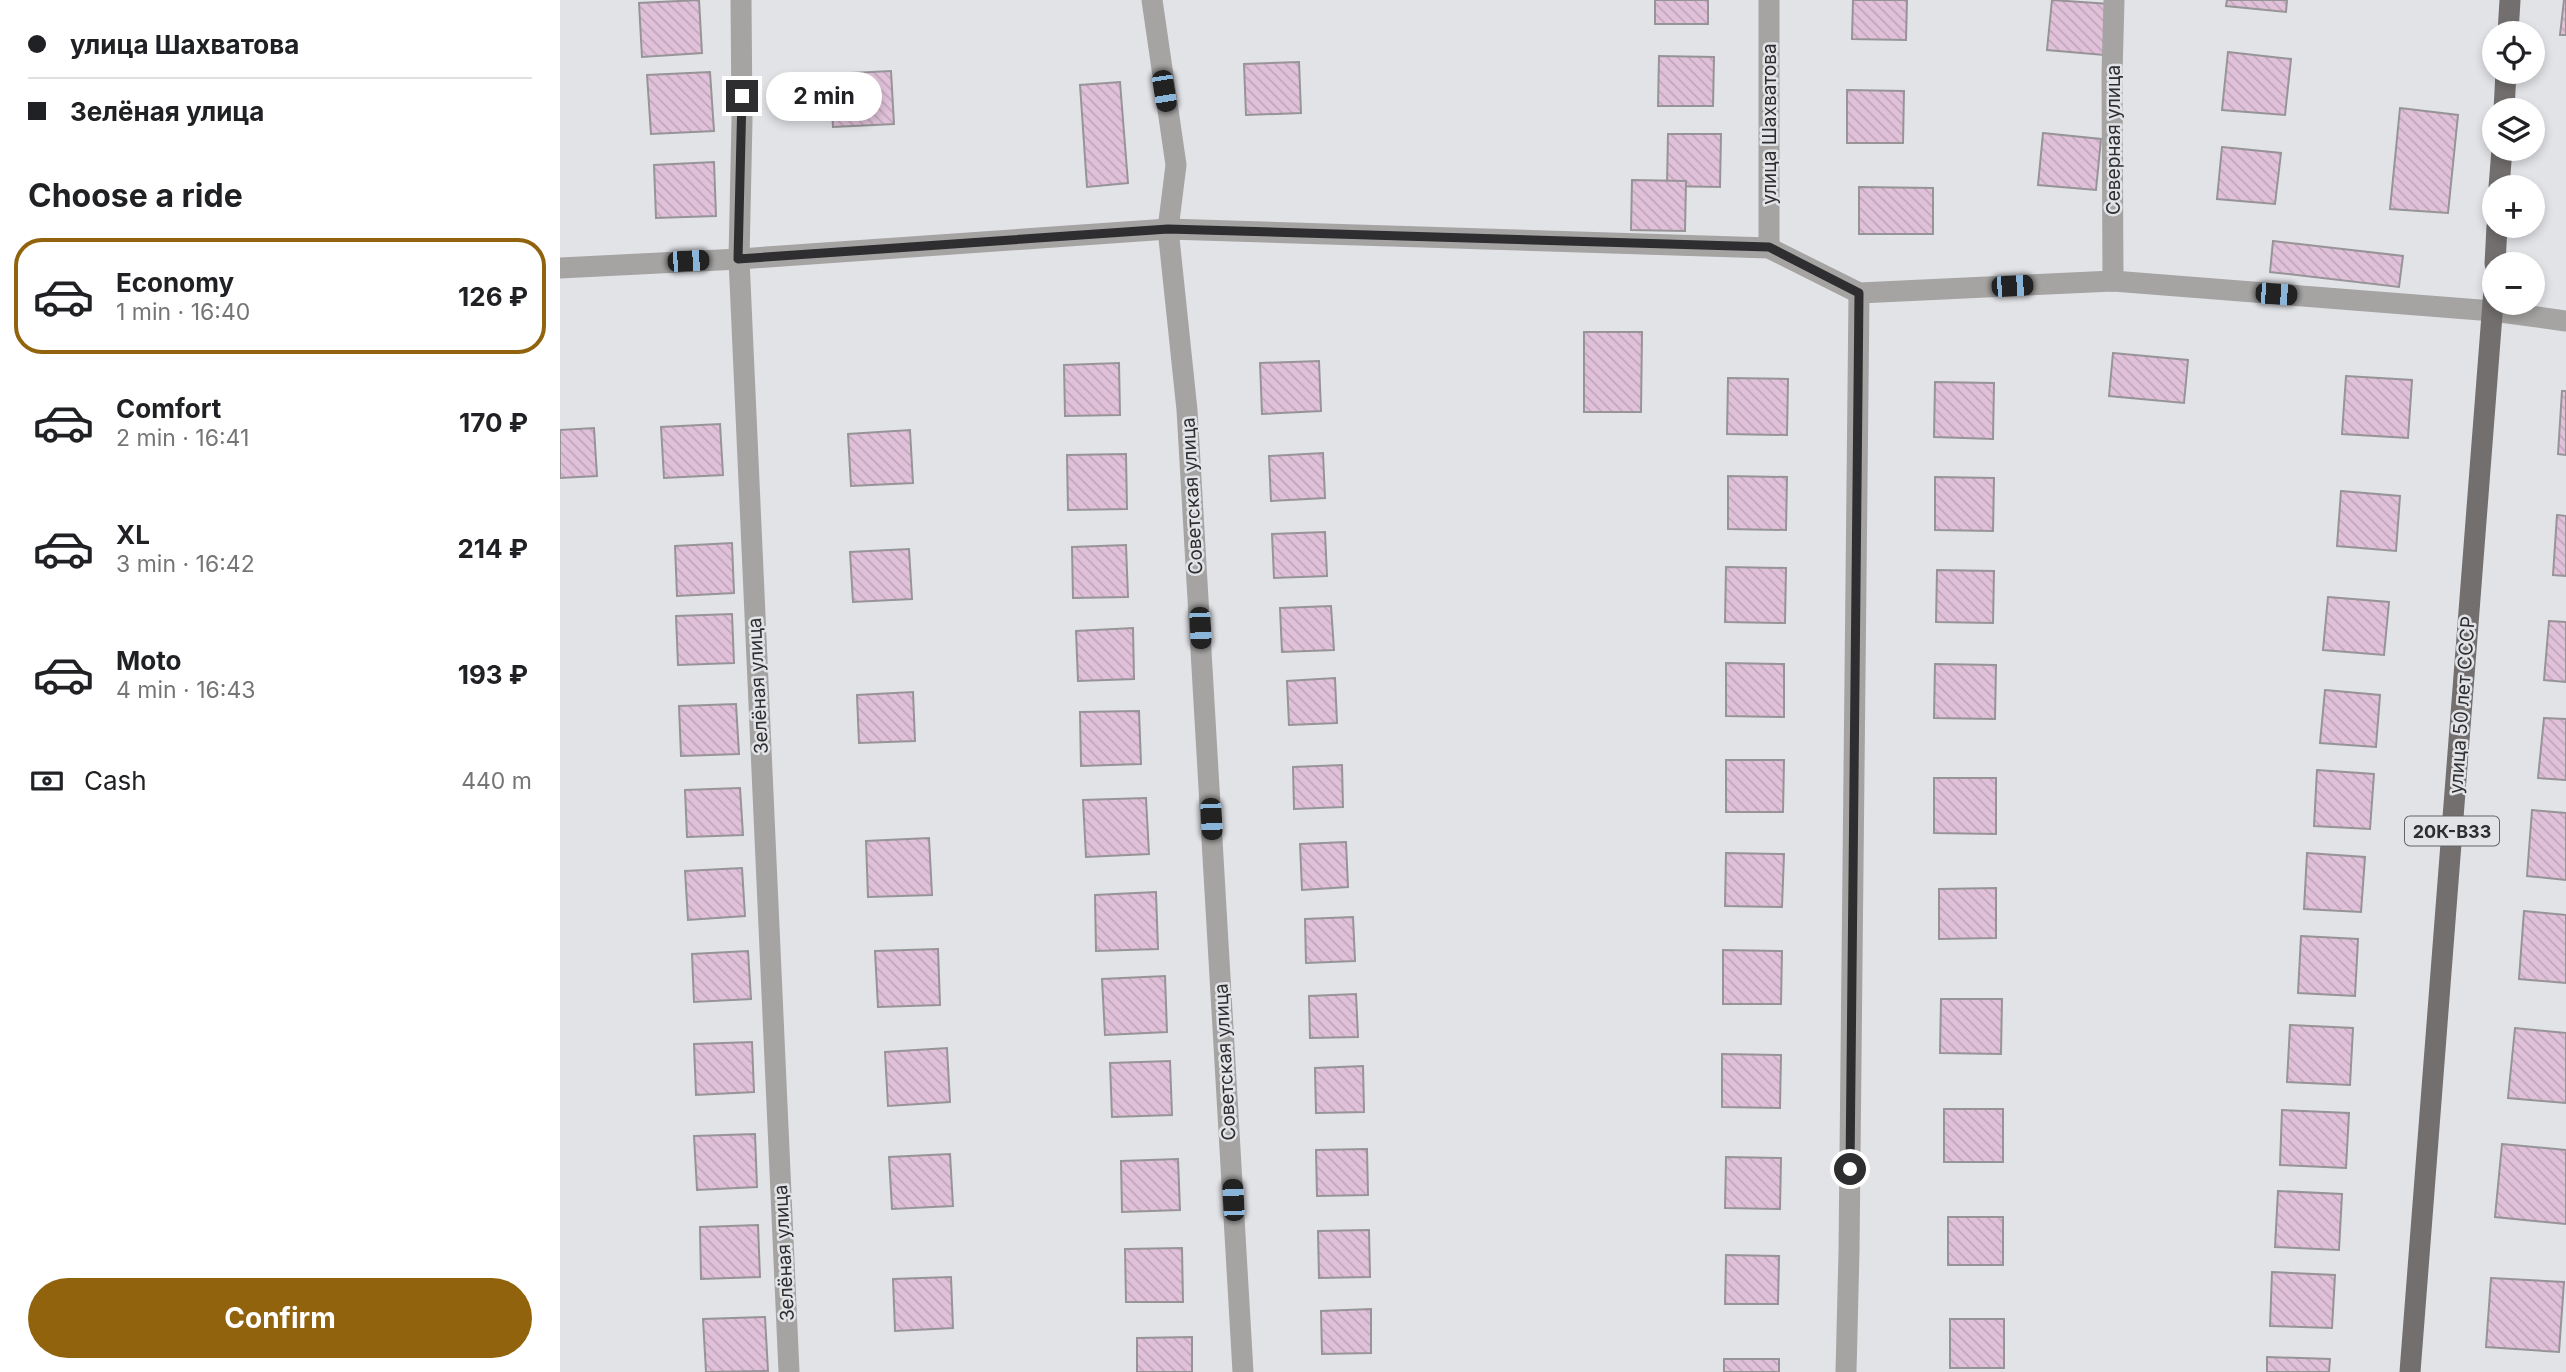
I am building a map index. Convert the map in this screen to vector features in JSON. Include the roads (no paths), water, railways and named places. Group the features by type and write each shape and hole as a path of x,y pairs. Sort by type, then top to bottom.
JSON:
{"main road":[{"path":"2509,21 2510,0"},
{"name":"улица 50 лет СССР","path":"2410,1372 2493,315"}],"street":[{"name":"Зелёная улица","path":"741,0 742,120 738,259 789,1372"},
{"name":"Советская улица","path":"1152,0 1176,165 1168,229 1187,410 1243,1372"},
{"name":"улица Шахватова","path":"1769,0 1769,247"},
{"name":"Северная улица","path":"2113,281 2112,74 2115,0"},
{"path":"560,268 738,259 1168,229 1769,247 1859,293 2113,281 2482,310"},
{"path":"1846,1372 1859,293"},
{"path":"2522,315 2566,321"}]}
